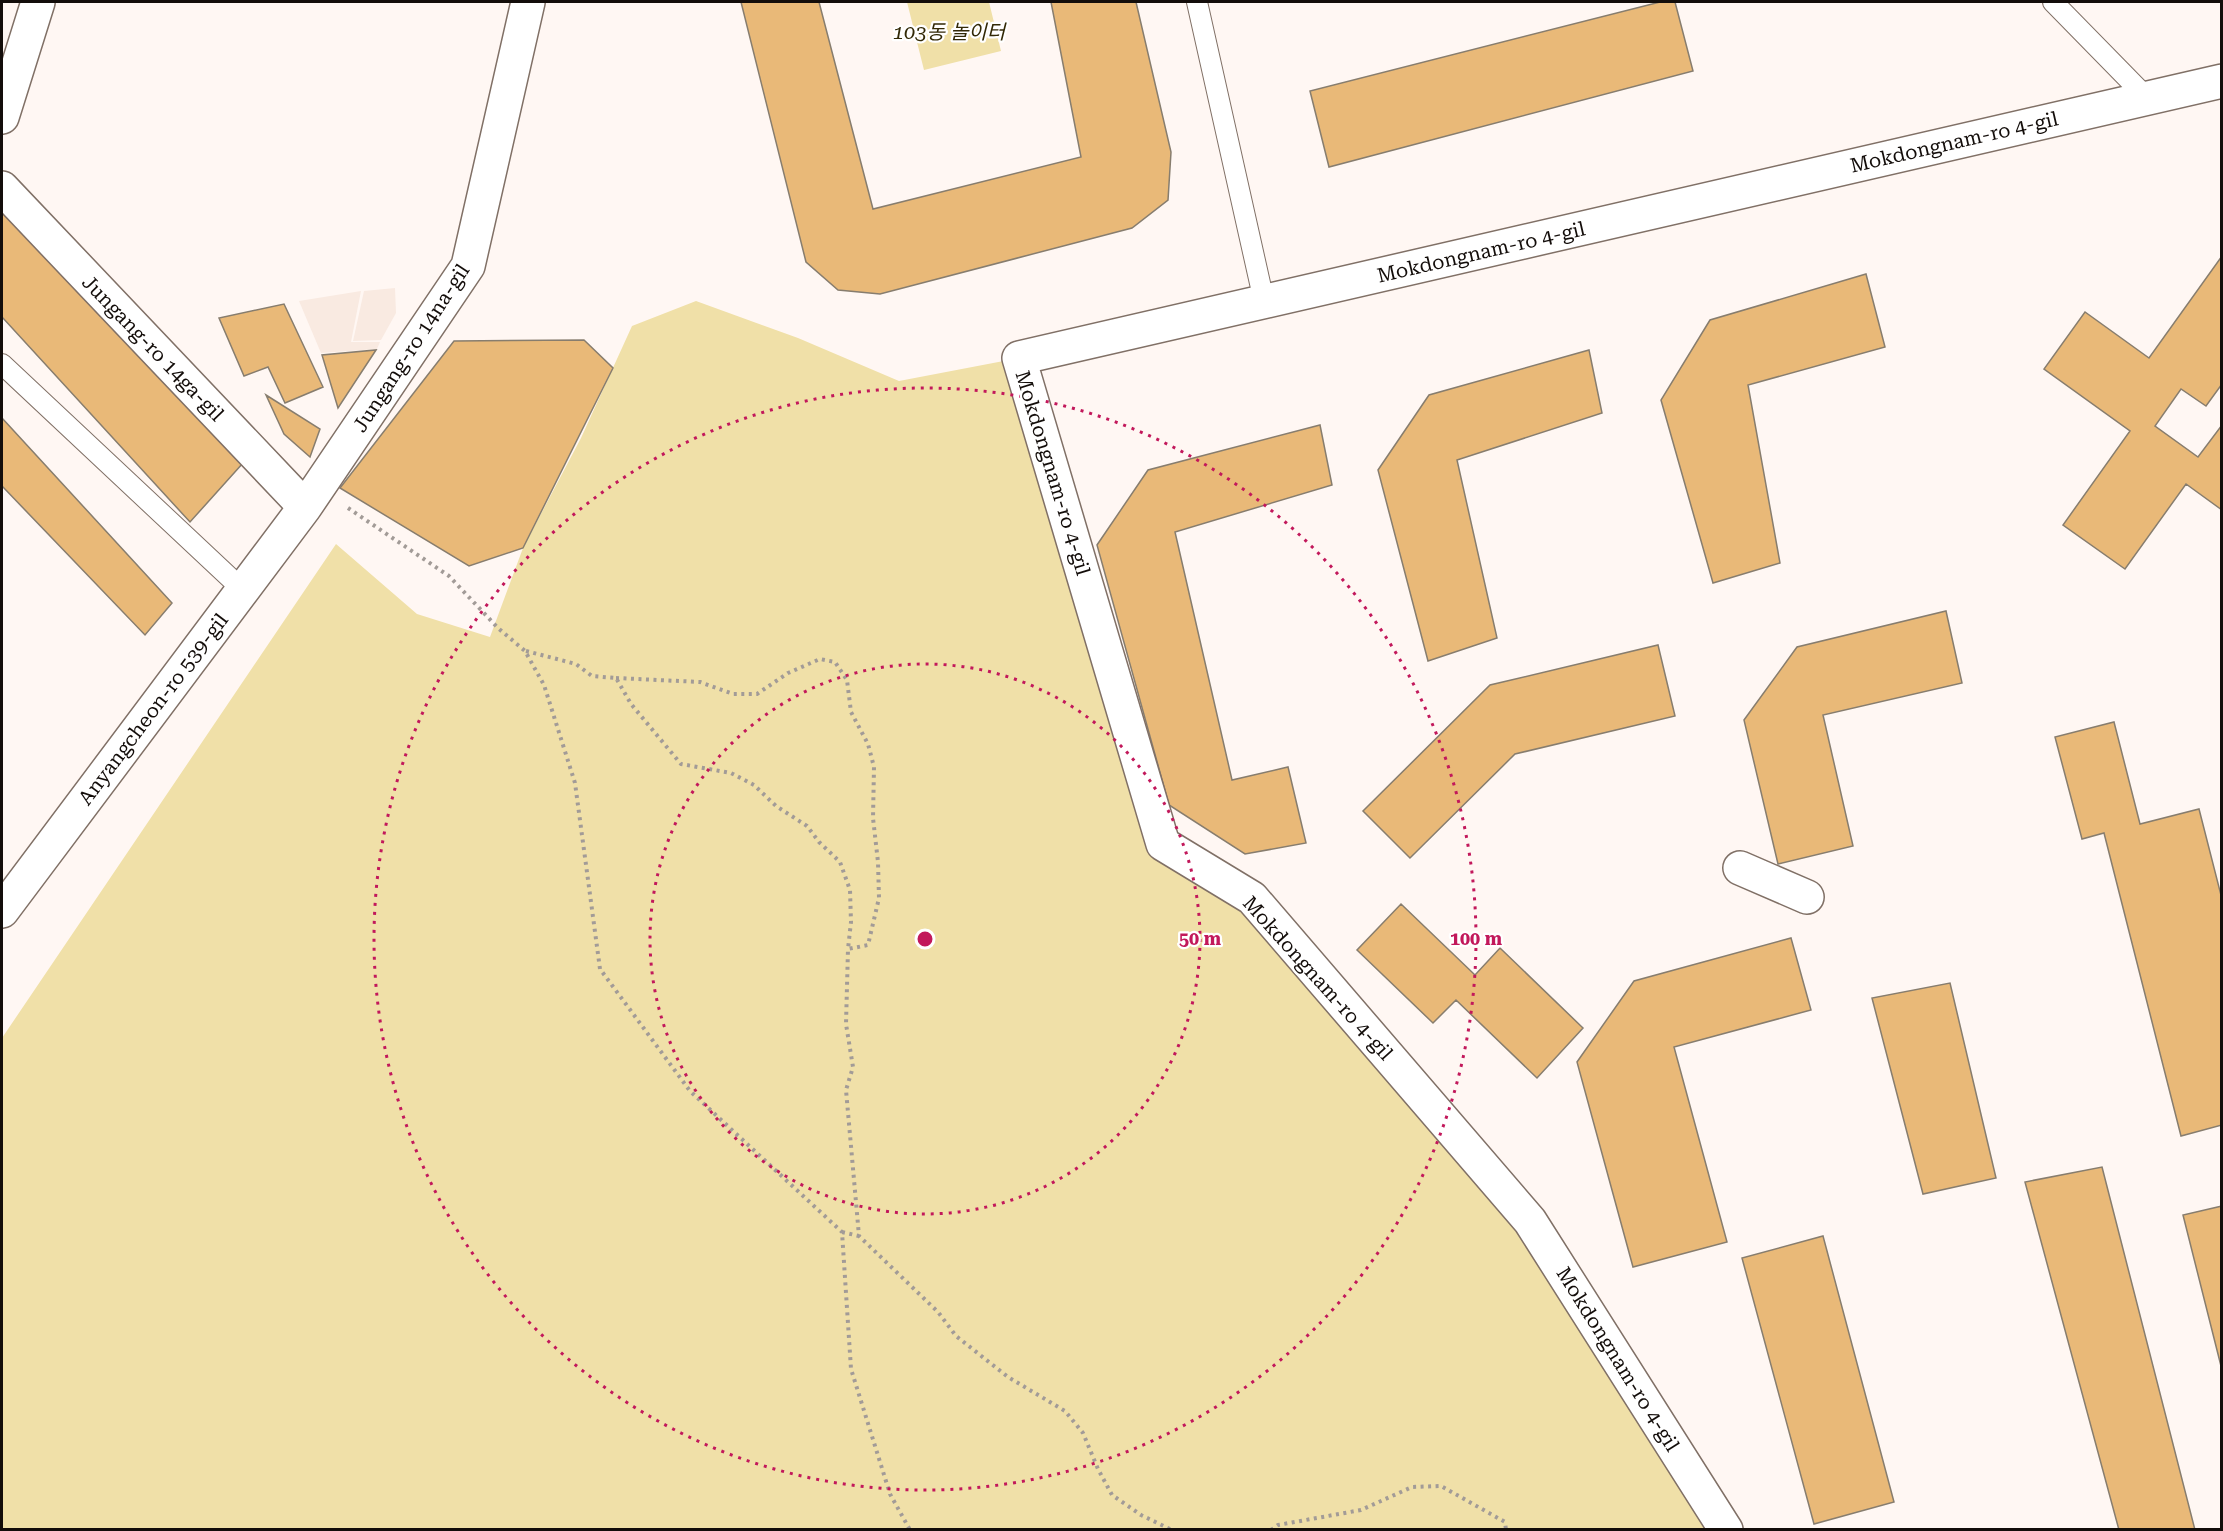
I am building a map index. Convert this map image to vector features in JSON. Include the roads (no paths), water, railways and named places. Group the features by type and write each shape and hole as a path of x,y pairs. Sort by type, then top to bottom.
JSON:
{"street":[{"path":"2,117 38,2"},
{"name":"Jungang-ro 14na-gil","path":"314,495 468,266 528,2"},
{"name":"Mokdongnam-ro 4-gil","path":"1726,1530 1530,1221 1252,898 1163,844 1019,358 2222,81"},
{"name":"Jungang-ro 14ga-gil","path":"2,189 314,495"},
{"name":"Anyangcheon-ro 539-gil","path":"2,911 314,495"},
{"path":"1740,868 1808,897"}],"lane":[{"path":"1197,2 1264,302"},
{"path":"2053,2 2147,98"},
{"path":"2,364 243,590"}],"park label":[{"name":"103동 놀이터","path":"949,32"}]}
